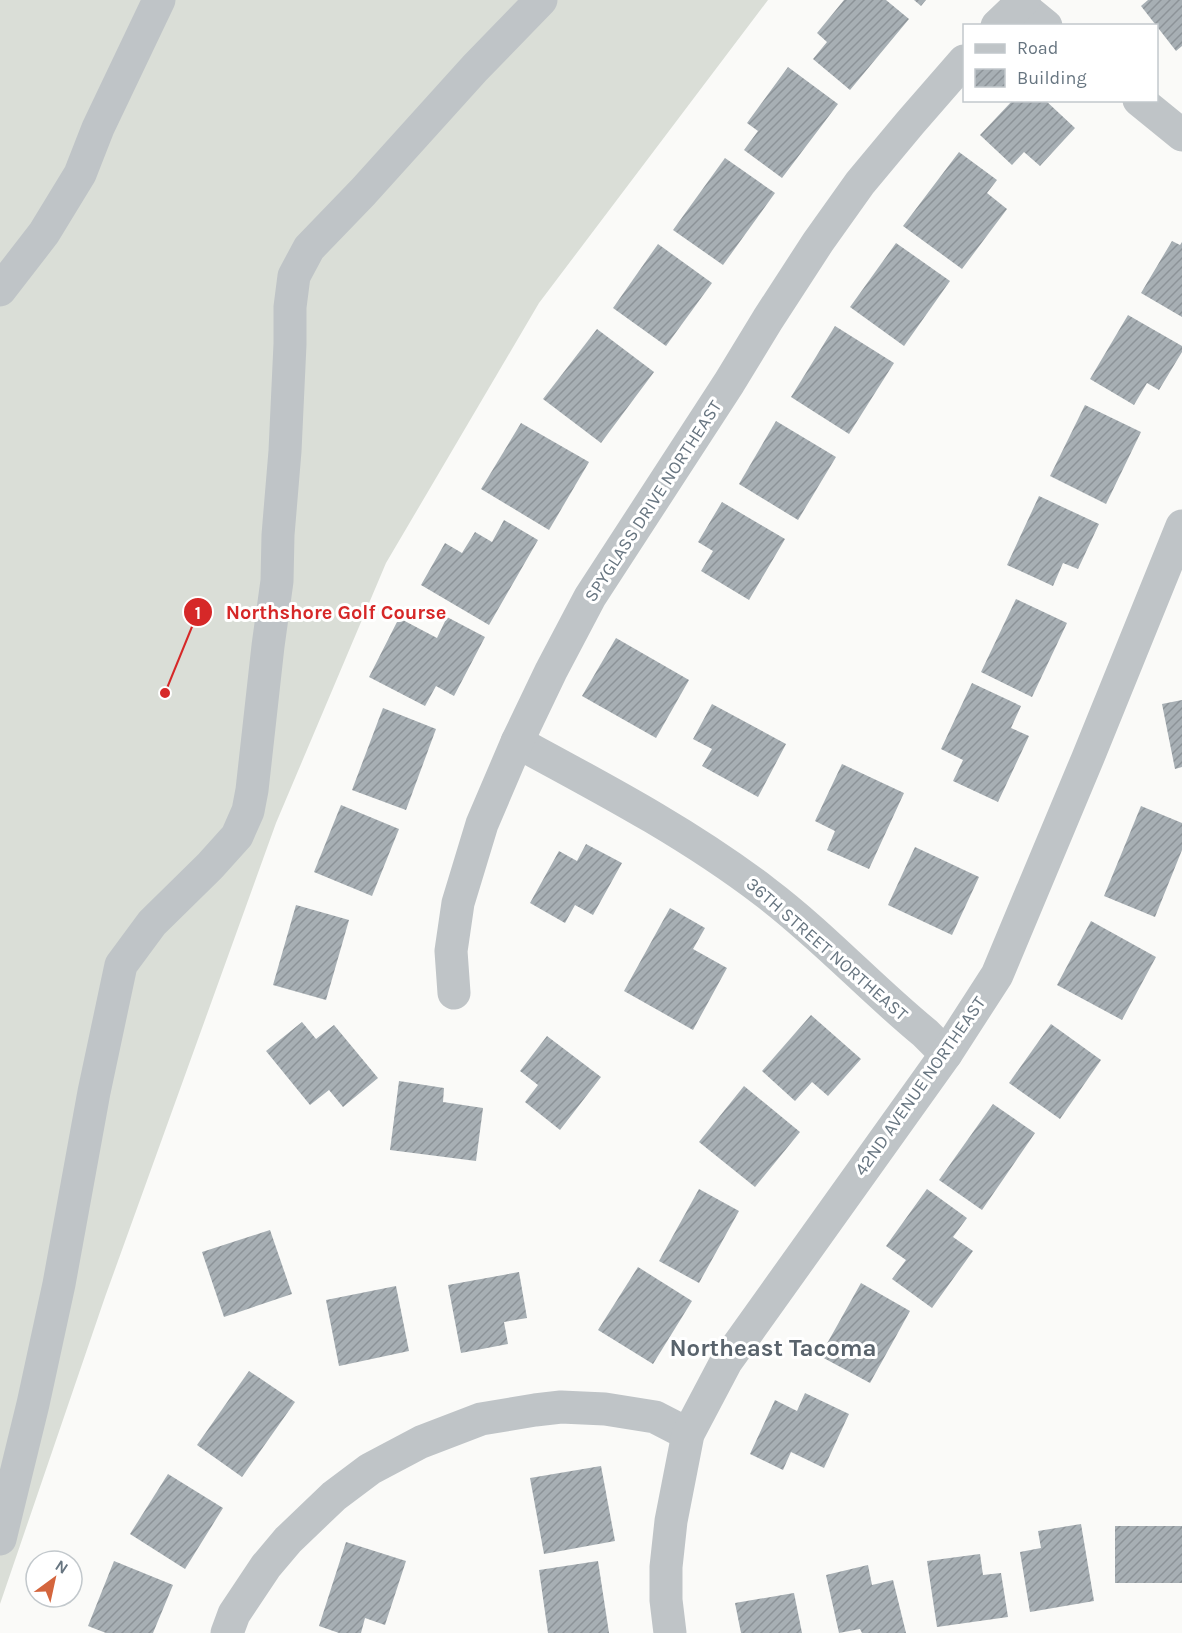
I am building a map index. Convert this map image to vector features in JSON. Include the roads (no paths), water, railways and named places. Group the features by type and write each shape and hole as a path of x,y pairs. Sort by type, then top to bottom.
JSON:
{"street":[{"path":"0,290 44,233 80,174 98,128 159,0"},
{"path":"0,1539 59,1284 94,1092 121,965 152,924 210,867 237,836 248,812 277,581 278,535 285,451 290,307 294,276 309,248 541,0"},
{"path":"1014,10 1042,24"},
{"name":"SPYGLASS DRIVE NORTHEAST","path":"454,993 451,951 458,903 482,824 551,670 590,597 818,242 860,183 963,62"},
{"path":"1141,102 1182,135"},
{"name":"42ND AVENUE NORTHEAST","path":"670,1633 666,1600 666,1567 671,1521 688,1434 726,1362 946,1054 997,975 1088,760 1182,526"},
{"name":"36TH STREET NORTHEAST","path":"517,742 648,814 725,862 759,887 817,936 946,1054"},
{"path":"227,1633 234,1614 266,1566 288,1540 334,1496 370,1469 421,1442 481,1419 561,1407 605,1409 655,1417 688,1434"}],"place":[{"name":"Northshore Golf Course","path":"165,693"}],"district":[{"name":"Northeast Tacoma","path":"773,1348"}]}
